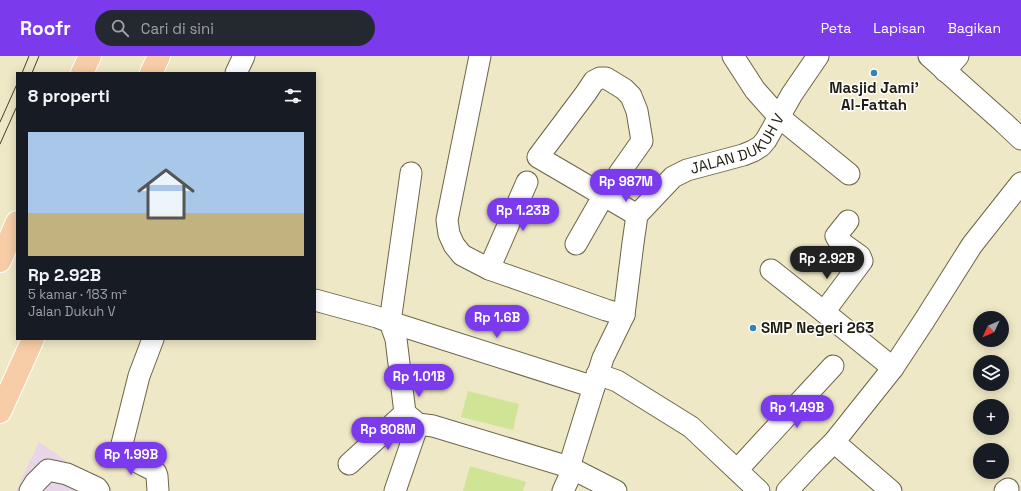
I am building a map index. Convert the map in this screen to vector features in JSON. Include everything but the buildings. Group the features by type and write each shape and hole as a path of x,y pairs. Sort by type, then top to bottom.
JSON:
{"highway":[{"path":"82,72 90,56"},
{"path":"151,72 159,56"},
{"path":"0,261 16,224"},
{"path":"0,412 33,340"}],"street":[{"path":"236,72 244,56"},
{"path":"480,56 447,220 449,234 454,245 462,255 489,269 624,315"},
{"path":"733,56 755,90 779,117 849,174"},
{"name":"JALAN DUKUH V","path":"637,215 673,177 687,170 744,155 761,146 766,140 792,94 818,56"},
{"path":"929,56 952,63 1003,122 1021,139"},
{"path":"563,491 603,358 624,315 632,243 637,215 604,195 538,157 594,81 600,78 606,78 624,88 631,96 637,112 642,141 604,195 576,244"},
{"path":"395,491 411,418 396,339 390,322 411,173"},
{"path":"489,269 527,182"},
{"path":"787,491 834,442 893,368 972,245 1021,183"},
{"path":"824,312 862,261 860,256 837,239 836,236 848,221"},
{"path":"771,270 893,368"},
{"path":"316,300 596,381 617,381 691,427 760,491"},
{"path":"153,340 139,376 122,444 125,452 130,457 156,473 158,491"},
{"path":"737,470 833,366"},
{"path":"349,464 411,418"},
{"path":"411,418 571,468 616,491"},
{"path":"834,442 891,491"},
{"path":"30,491 34,483 48,470 67,474 96,488 99,491"}],"shaded area":[{"path":"39,442 109,491 16,491"}],"green space":[{"path":"468,391 519,404 513,430 461,417"},
{"path":"470,466 526,482 523,491 463,491"}],"tram line":[{"path":"22,72 29,56"},
{"path":"32,72 39,56"},
{"path":"0,122 16,86"},
{"path":"0,144 16,108"}],"place":[{"name":"Masjid Jami' Al-Fattah","path":"874,73"},
{"name":"SMP Negeri 263","path":"753,328"}]}
